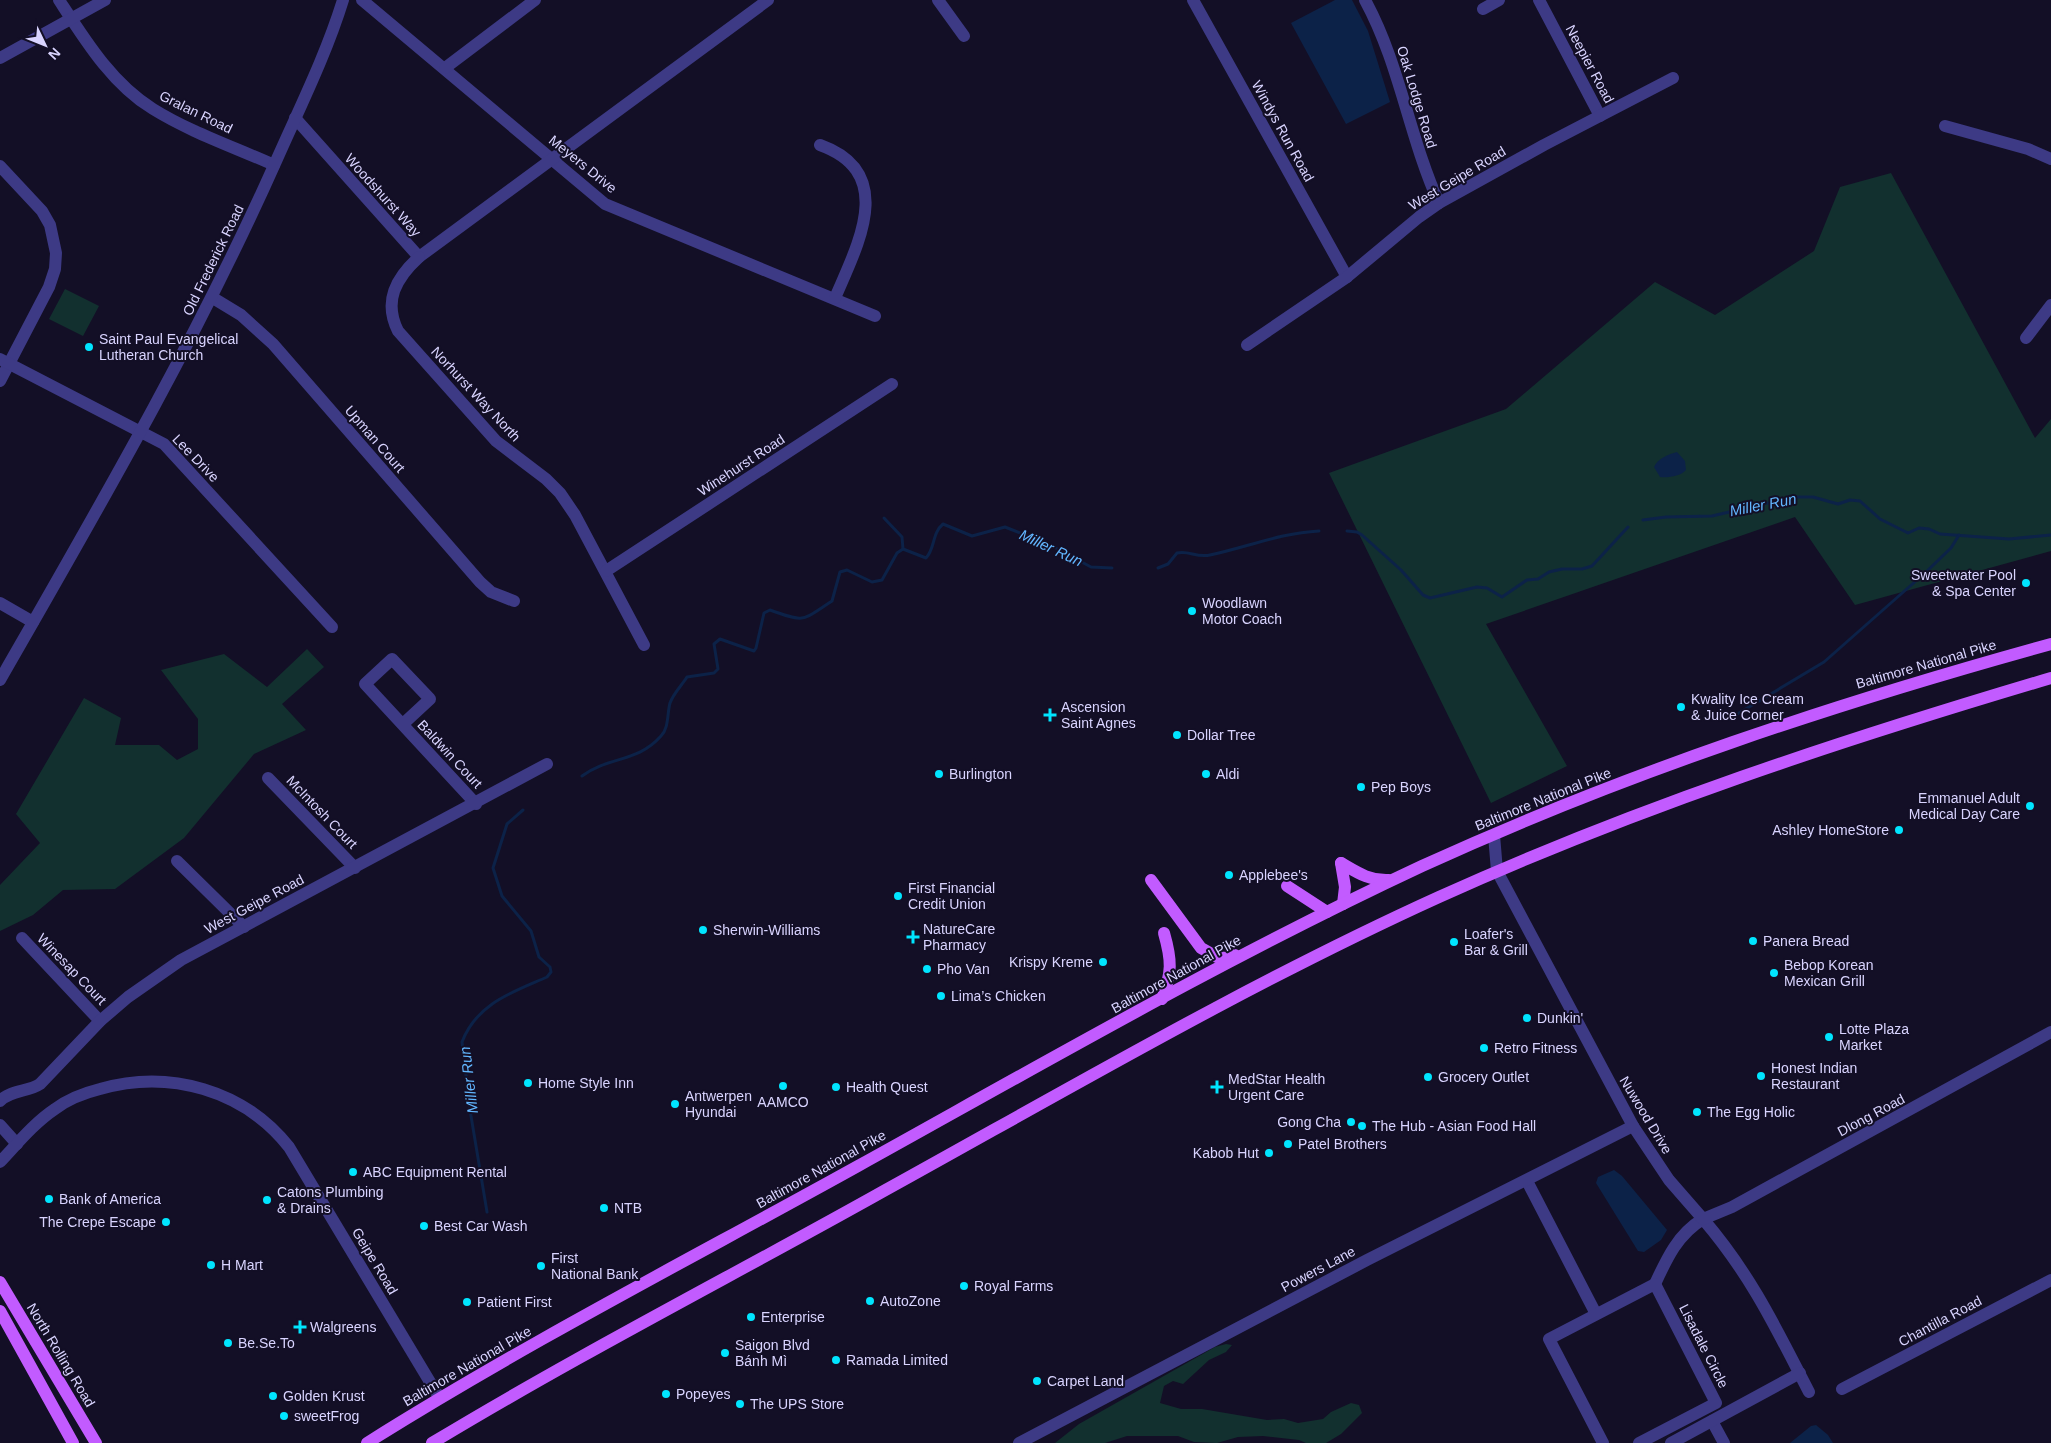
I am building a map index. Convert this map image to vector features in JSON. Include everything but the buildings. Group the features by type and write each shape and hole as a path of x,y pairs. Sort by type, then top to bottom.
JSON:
{"main road":[{"name":"Baltimore National Pike","path":"367,1443 439,1397 1162,999 1265,943 1392,880 1494,835 1724,744 1836,706 2051,644"},
{"path":"432,1443 574,1361 1211,1010 1377,926 1497,871 1746,773 1844,740 2051,678"},
{"path":"1343,904 1345,887 1342,863 1364,877 1377,881 1392,880"},
{"path":"1151,880 1201,948 1209,953 1226,958 1265,943"},
{"path":"1288,886 1327,912"},
{"path":"1162,999 1170,978 1171,963 1164,934"},
{"name":"North Rolling Road","path":"0,1282 96,1443"},
{"path":"0,1311 73,1443"}],"street":[{"name":"Gralan Road","path":"59,0 110,71 152,108 274,165"},
{"path":"0,58 104,0"},
{"name":"Old Frederick Road","path":"0,680 213,298 325,52 344,0"},
{"name":"Meyers Drive","path":"362,0 597,198 614,208 875,316"},
{"path":"445,68 535,0"},
{"path":"552,159 768,0"},
{"name":"Windys Run Road","path":"1193,0 1347,277"},
{"name":"Oak Lodge Road","path":"1365,0 1385,40 1419,155 1440,203"},
{"path":"1483,9 1499,0"},
{"name":"Neepier Road","path":"1539,0 1600,116"},
{"path":"944,2 964,36"},
{"name":"West Geipe Road","path":"1247,345 1347,277 1419,217 1440,203 1674,78"},
{"name":"Woodshurst Way","path":"295,118 419,257 552,159"},
{"path":"1945,126 2028,149 2051,159"},
{"path":"820,145 833,149 850,164 863,186 867,200 862,232 835,298"},
{"path":"0,166 42,211 50,225 56,253 55,269 49,287 5,361 0,381"},
{"name":"Norhurst Way North","path":"419,257 400,276 394,286 391,310 398,331 496,440 546,479 560,493 575,514 644,645"},
{"name":"Upman Court","path":"213,298 241,315 272,344 480,582 491,592 514,601"},
{"path":"2026,338 2051,306"},
{"name":"Lee Drive","path":"5,361 164,444 332,627"},
{"name":"Winehurst Road","path":"606,571 892,384"},
{"path":"0,603 33,622"},
{"name":"Baldwin Court","path":"403,724 430,699 392,659 365,684 476,804"},
{"name":"West Geipe Road","path":"0,1101 10,1094 32,1090 40,1084 100,1021 128,997 181,960 476,804 547,764"},
{"name":"McIntosh Court","path":"268,778 355,868"},
{"name":"Nuwood Drive","path":"1494,835 1497,871 1633,1126 1669,1180 1745,1272 1809,1392"},
{"path":"177,861 244,927"},
{"name":"Winesap Court","path":"22,938 100,1021"},
{"name":"Dlong Road","path":"1655,1284 1675,1245 1690,1227 1703,1219 1732,1207 2051,1032"},
{"name":"Geipe Road","path":"0,1162 55,1108 76,1097 116,1084 140,1080 173,1082 212,1091 235,1102 279,1134 289,1147 439,1397"},
{"path":"0,1125 17,1144"},
{"name":"Powers Lane","path":"1019,1443 1367,1260 1633,1126"},
{"path":"1527,1181 1596,1314"},
{"name":"Chantilla Road","path":"1842,1389 2051,1280"},
{"path":"1603,1443 1550,1339 1655,1284"},
{"name":"Lisadale Circle","path":"1639,1443 1716,1403 1655,1284"},
{"path":"1671,1443 1800,1373"},
{"path":"1712,1421 1724,1443"}],"green space":[{"path":"1891,173 2035,438 2051,419 2051,551 1855,605 1795,517 1486,624 1567,766 1491,803 1329,473 1506,409 1655,282 1715,315 1814,251 1840,187"},
{"path":"65,289 99,306 83,336 49,319"},
{"path":"307,649 324,667 282,704 306,730 254,754 184,838 115,889 63,890 33,915 0,931 0,885 40,843 16,814 84,698 121,718 115,745 159,745 177,760 198,749 198,719 161,670 224,654 267,687"},
{"path":"1226,1344 1232,1345 1226,1352 1209,1360 1183,1384 1173,1381 1164,1386 1160,1403 1181,1409 1202,1409 1267,1420 1284,1419 1298,1423 1323,1419 1331,1412 1351,1403 1359,1405 1362,1413 1341,1434 1326,1443 1306,1443 1299,1440 1263,1436 1238,1437 1217,1443 1194,1442 1178,1436 1127,1436 1105,1443 1055,1443 1079,1424 1215,1347"}],"water":[{"path":"1335,0 1352,0 1368,31 1390,102 1346,124 1291,23"},
{"path":"1677,452 1685,461 1686,470 1674,476 1660,477 1654,467 1656,464 1664,457"},
{"path":"1614,1170 1622,1176 1667,1230 1661,1240 1644,1252 1638,1251 1596,1183 1598,1177"},
{"path":"1816,1425 1828,1435 1833,1443 1790,1443 1811,1426"}],"waterway":[{"name":"Miller Run","path":"1643,520 1666,517 1712,516 1794,497 1813,497 1838,504 1850,500 1860,501 1880,519 1908,533 1919,528 1929,529 1940,534 2009,539 2051,535"},
{"path":"884,518 902,537 903,549"},
{"name":"Miller Run","path":"582,776 602,765 633,755 652,745 664,733 671,700 687,677 714,673 718,669 714,644 720,639 754,651 764,613 770,610 797,618 808,616 832,601 840,572 847,570 872,582 882,580 897,553 903,549 926,558 937,532 943,524 972,536 1005,527 1050,545 1091,567 1112,568"},
{"name":"Miller Run","path":"1347,531 1357,532 1362,535 1401,570 1423,595 1430,598 1477,587 1487,588 1502,597 1527,580 1538,579 1549,572 1562,569 1582,569 1592,566 1628,527"},
{"name":"Miller Run","path":"1158,568 1168,564 1177,553 1181,552 1201,556 1210,555 1277,537 1319,531"},
{"path":"1729,719 1824,662 1926,572 1951,548 1959,535"},
{"name":"Miller Run","path":"487,1212 471,1116 462,1042 477,1018 487,1008 509,994 547,977 551,972 550,967 539,957 531,931 502,896 493,868 507,824 523,810"}],"place":[{"name":"Saint Paul Evangelical Lutheran Church","path":"89,347"},
{"name":"Sweetwater Pool & Spa Center","path":"2026,583"},
{"name":"Woodlawn Motor Coach","path":"1192,611"},
{"name":"Kwality Ice Cream & Juice Corner","path":"1681,707"},
{"name":"Ascension Saint Agnes","path":"1050,715"},
{"name":"Dollar Tree","path":"1177,735"},
{"name":"Burlington","path":"939,774"},
{"name":"Aldi","path":"1206,774"},
{"name":"Pep Boys","path":"1361,787"},
{"name":"Emmanuel Adult Medical Day Care","path":"2030,806"},
{"name":"Ashley HomeStore","path":"1899,830"},
{"name":"Applebee's","path":"1229,875"},
{"name":"First Financial Credit Union","path":"898,896"},
{"name":"Sherwin-Williams","path":"703,930"},
{"name":"NatureCare Pharmacy","path":"913,937"},
{"name":"Panera Bread","path":"1753,941"},
{"name":"Loafer's Bar & Grill","path":"1454,942"},
{"name":"Krispy Kreme","path":"1103,962"},
{"name":"Pho Van","path":"927,969"},
{"name":"Bebop Korean Mexican Grill","path":"1774,973"},
{"name":"Lima’s Chicken","path":"941,996"},
{"name":"Dunkin'","path":"1527,1018"},
{"name":"Lotte Plaza Market","path":"1829,1037"},
{"name":"Retro Fitness","path":"1484,1048"},
{"name":"Honest Indian Restaurant","path":"1761,1076"},
{"name":"Grocery Outlet","path":"1428,1077"},
{"name":"Home Style Inn","path":"528,1083"},
{"name":"AAMCO","path":"783,1086"},
{"name":"Health Quest","path":"836,1087"},
{"name":"MedStar Health Urgent Care","path":"1217,1087"},
{"name":"Antwerpen Hyundai","path":"675,1104"},
{"name":"The Egg Holic","path":"1697,1112"},
{"name":"Gong Cha","path":"1351,1122"},
{"name":"The Hub - Asian Food Hall","path":"1362,1126"},
{"name":"Patel Brothers","path":"1288,1144"},
{"name":"Kabob Hut","path":"1269,1153"},
{"name":"ABC Equipment Rental","path":"353,1172"},
{"name":"Bank of America","path":"49,1199"},
{"name":"Catons Plumbing & Drains","path":"267,1200"},
{"name":"NTB","path":"604,1208"},
{"name":"The Crepe Escape","path":"166,1222"},
{"name":"Best Car Wash","path":"424,1226"},
{"name":"H Mart","path":"211,1265"},
{"name":"First National Bank","path":"541,1266"},
{"name":"Royal Farms","path":"964,1286"},
{"name":"AutoZone","path":"870,1301"},
{"name":"Patient First","path":"467,1302"},
{"name":"Enterprise","path":"751,1317"},
{"name":"Walgreens","path":"300,1327"},
{"name":"Be.Se.To","path":"228,1343"},
{"name":"Saigon Blvd Bánh Mì","path":"725,1353"},
{"name":"Ramada Limited","path":"836,1360"},
{"name":"Carpet Land","path":"1037,1381"},
{"name":"Popeyes","path":"666,1394"},
{"name":"Golden Krust","path":"273,1396"},
{"name":"The UPS Store","path":"740,1404"},
{"name":"sweetFrog","path":"284,1416"}]}
